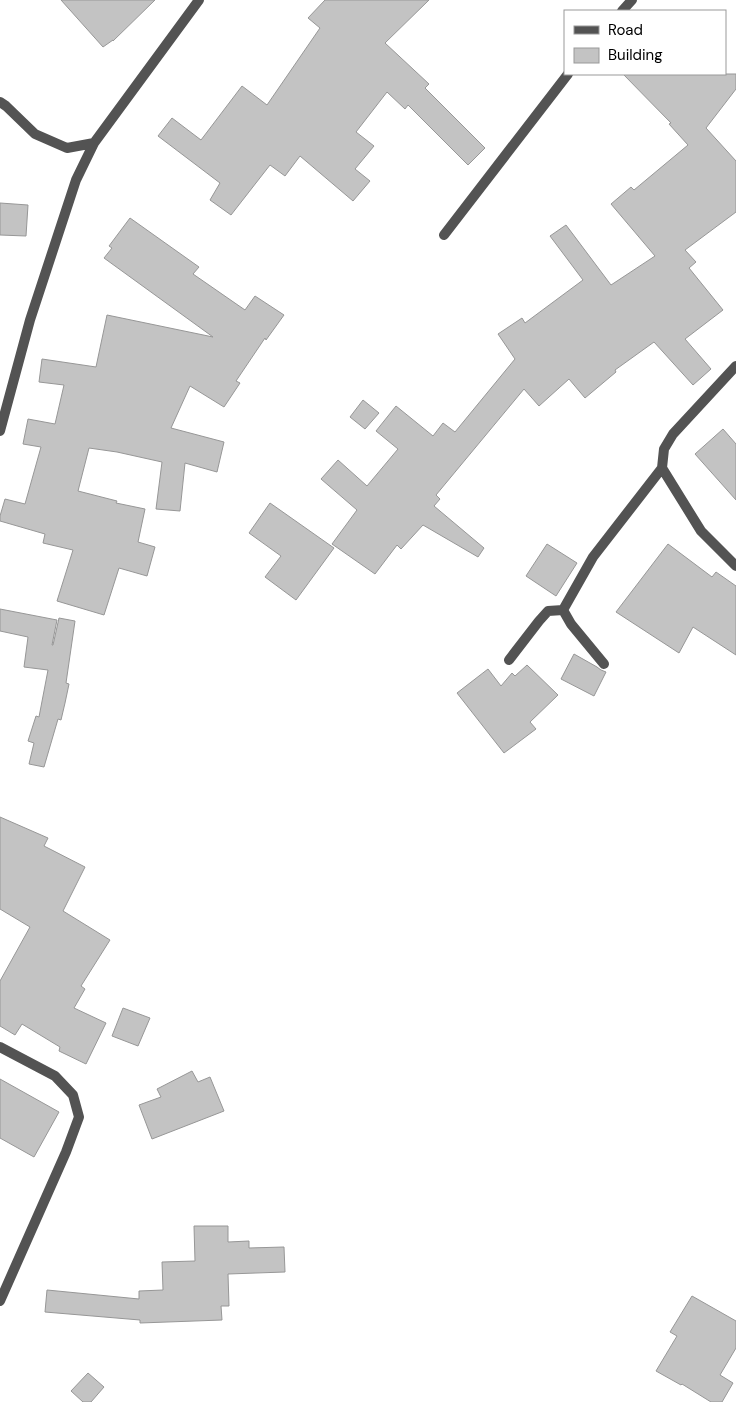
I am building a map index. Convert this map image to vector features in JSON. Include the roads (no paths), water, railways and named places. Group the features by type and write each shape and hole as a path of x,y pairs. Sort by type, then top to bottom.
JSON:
{"street":[{"path":"0,431 30,320 76,180 94,143 199,0"},
{"path":"623,10 632,0"},
{"path":"444,235 567,75"},
{"path":"0,102 35,134 43,138 67,148 94,143"},
{"path":"563,610 593,557 662,468 664,449 673,434 736,366"},
{"path":"662,468 701,531 736,566"},
{"path":"509,660 548,611 563,610"},
{"path":"563,610 571,624 604,664"},
{"path":"0,1047 56,1076 73,1095 79,1117 66,1152 0,1301"}]}
